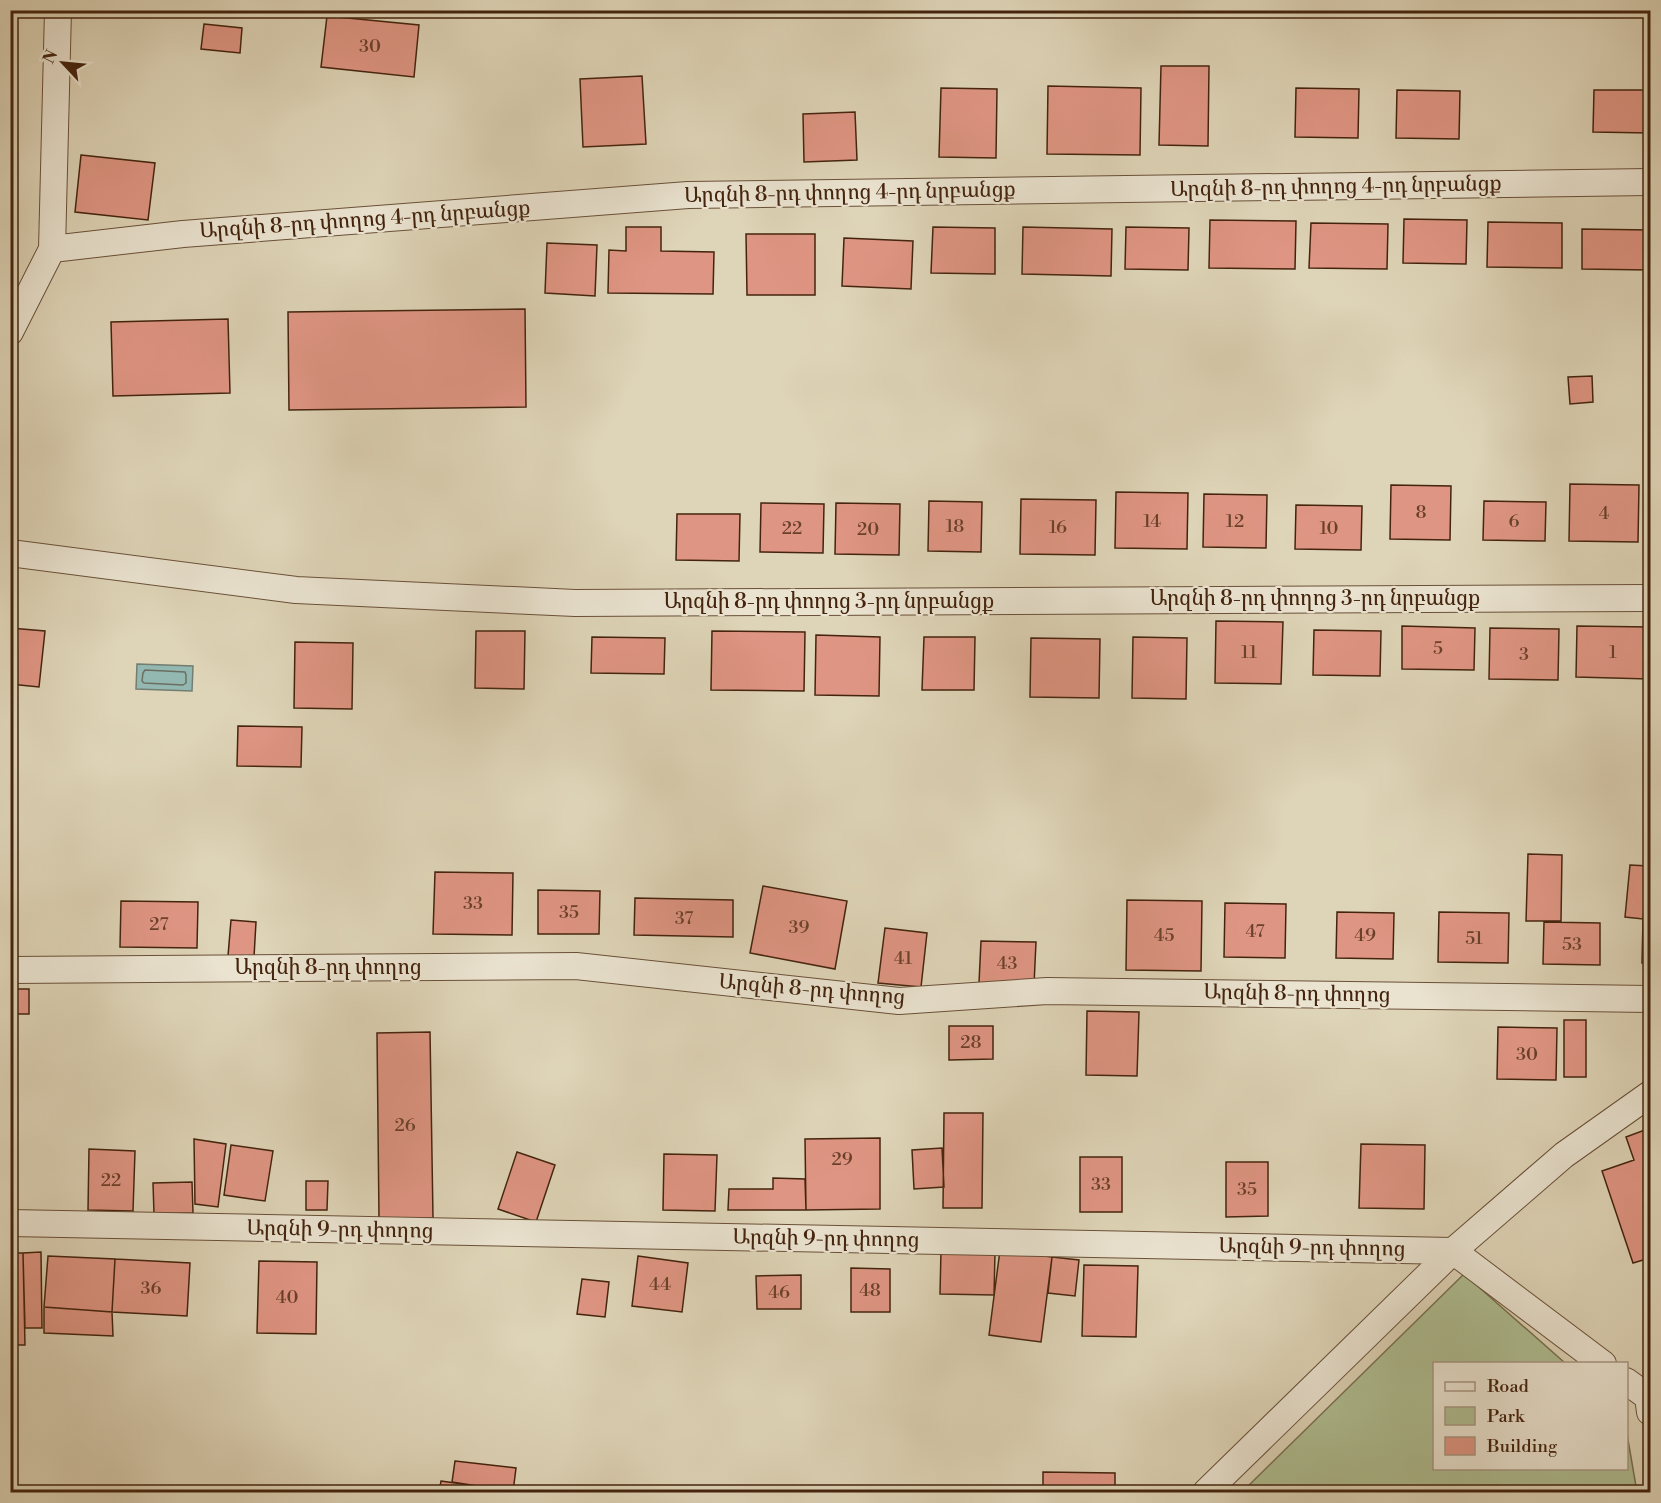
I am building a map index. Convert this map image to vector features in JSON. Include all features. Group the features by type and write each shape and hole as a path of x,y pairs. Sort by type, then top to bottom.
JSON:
{"street":[{"path":"10,332 52,249 58,10"},
{"name":"Արզնի 8-րդ փողոց 4-րդ նրբանցք","path":"52,249 183,234 688,195 1650,182"},
{"name":"Արզնի 8-րդ փողոց 3-րդ նրբանցք","path":"10,553 296,590 575,603 1650,598"},
{"name":"Արզնի 8-րդ փողոց","path":"10,970 576,966 899,1001 1047,991 1650,999"},
{"path":"1206,1492 1453,1251 1564,1155 1650,1094"},
{"name":"Արզնի 9-րդ փողոց","path":"10,1223 1453,1251"},
{"path":"1453,1251 1601,1362"},
{"path":"1628,1382 1648,1397 1650,1412"}],"green space":[{"path":"1464,1274 1564,1362 1433,1362 1433,1470 1628,1470 1628,1440 1637,1492 1242,1492"}],"water":[{"path":"137,664 193,666 192,691 136,689"}],"building":[{"path":"327,16 419,25 414,77 321,67"},
{"path":"204,24 242,28 240,53 201,49"},
{"path":"1161,66 1209,66 1208,146 1159,145"},
{"path":"642,76 646,144 583,147 580,79"},
{"path":"1048,86 1141,88 1140,155 1047,154"},
{"path":"941,88 997,89 996,158 939,157"},
{"path":"1296,88 1359,89 1358,138 1295,137"},
{"path":"1397,90 1460,91 1459,139 1396,138"},
{"path":"1594,90 1650,90 1650,133 1593,132"},
{"path":"855,112 857,160 804,162 803,114"},
{"path":"81,155 155,163 148,220 75,212"},
{"path":"1404,219 1467,220 1466,264 1403,263"},
{"path":"1210,220 1296,221 1295,269 1209,268"},
{"path":"1488,222 1562,223 1562,268 1487,267"},
{"path":"1311,223 1388,224 1387,269 1309,268"},
{"path":"626,227 661,227 661,251 714,252 713,294 608,293 609,250 626,251"},
{"path":"933,227 995,228 995,274 931,273"},
{"path":"1023,227 1112,229 1111,276 1022,274"},
{"path":"1126,227 1189,228 1188,270 1125,269"},
{"path":"1582,229 1650,230 1650,270 1582,269"},
{"path":"746,234 815,234 815,295 747,295"},
{"path":"844,238 913,241 911,289 842,286"},
{"path":"547,243 597,245 595,296 545,293"},
{"path":"525,309 526,407 289,410 288,312"},
{"path":"228,319 230,393 113,396 111,322"},
{"path":"1592,376 1593,402 1570,404 1568,377"},
{"path":"1570,484 1639,485 1638,542 1569,541"},
{"path":"1391,485 1451,486 1450,540 1390,539"},
{"path":"1116,492 1188,493 1187,549 1115,548"},
{"path":"1204,494 1267,495 1266,548 1203,547"},
{"path":"1021,499 1096,500 1095,555 1020,554"},
{"path":"929,501 982,502 981,552 928,551"},
{"path":"1484,501 1546,502 1545,541 1483,540"},
{"path":"761,503 824,504 823,553 760,552"},
{"path":"836,503 900,504 899,555 835,554"},
{"path":"1296,505 1362,506 1361,550 1295,549"},
{"path":"677,514 740,514 739,561 676,560"},
{"path":"1216,621 1283,622 1281,684 1215,683"},
{"path":"1402,626 1475,628 1474,670 1402,669"},
{"path":"1577,626 1650,627 1649,679 1576,677"},
{"path":"10,628 45,631 39,687 10,684"},
{"path":"1490,628 1559,629 1558,680 1489,679"},
{"path":"1314,630 1381,631 1380,676 1313,675"},
{"path":"476,631 525,631 524,689 475,688"},
{"path":"712,631 805,632 804,691 711,690"},
{"path":"816,635 880,637 879,696 815,695"},
{"path":"592,637 665,638 664,674 591,673"},
{"path":"924,637 975,637 974,690 922,690"},
{"path":"1133,637 1187,638 1186,699 1132,698"},
{"path":"1031,638 1100,639 1099,698 1030,697"},
{"path":"295,642 353,643 352,709 294,708"},
{"path":"238,726 302,727 301,767 237,766"},
{"path":"1528,854 1562,855 1561,921 1526,921"},
{"path":"1630,865 1648,866 1643,919 1625,917"},
{"path":"435,872 513,873 512,935 433,934"},
{"path":"763,886 847,901 835,969 750,953"},
{"path":"538,890 600,891 599,934 538,934"},
{"path":"635,898 733,900 733,937 634,935"},
{"path":"1127,900 1202,901 1201,971 1126,970"},
{"path":"121,901 198,902 197,948 120,947"},
{"path":"1225,903 1286,904 1285,958 1224,957"},
{"path":"1337,912 1394,913 1393,959 1336,958"},
{"path":"1439,912 1509,913 1508,963 1438,962"},
{"path":"1643,919 1650,919 1650,963 1642,963"},
{"path":"231,920 256,922 254,957 228,956"},
{"path":"1544,922 1600,923 1600,965 1543,964"},
{"path":"885,928 927,933 921,987 878,983"},
{"path":"981,941 1036,942 1034,985 979,983"},
{"path":"10,989 29,989 29,1014 10,1014"},
{"path":"1087,1011 1139,1012 1137,1076 1086,1075"},
{"path":"1564,1020 1586,1020 1586,1077 1564,1077"},
{"path":"949,1026 993,1026 993,1059 949,1060"},
{"path":"1498,1027 1557,1028 1556,1080 1497,1079"},
{"path":"430,1032 433,1218 379,1219 377,1033"},
{"path":"944,1113 983,1113 982,1208 943,1208"},
{"path":"1650,1128 1650,1258 1633,1263 1602,1171 1634,1160 1626,1137"},
{"path":"880,1138 880,1209 806,1210 805,1139"},
{"path":"194,1139 226,1144 218,1207 195,1204"},
{"path":"1361,1144 1425,1145 1424,1209 1359,1208"},
{"path":"231,1145 273,1151 265,1201 224,1195"},
{"path":"942,1148 944,1187 914,1189 912,1150"},
{"path":"89,1149 135,1151 133,1211 88,1210"},
{"path":"517,1152 555,1165 536,1222 498,1209"},
{"path":"664,1154 717,1155 715,1211 663,1210"},
{"path":"1080,1157 1122,1157 1122,1212 1080,1212"},
{"path":"1226,1162 1268,1162 1268,1216 1226,1217"},
{"path":"773,1178 805,1179 806,1210 728,1210 729,1189 773,1189"},
{"path":"306,1181 328,1181 327,1210 306,1210"},
{"path":"192,1182 193,1213 154,1214 153,1183"},
{"path":"1000,1250 1052,1257 1041,1342 989,1335"},
{"path":"941,1251 995,1253 994,1295 940,1294"},
{"path":"41,1252 42,1328 25,1328 23,1253"},
{"path":"10,1253 23,1253 25,1345 10,1345"},
{"path":"48,1256 115,1259 112,1312 44,1307"},
{"path":"638,1256 688,1263 682,1312 632,1306"},
{"path":"1052,1257 1079,1260 1075,1296 1048,1293"},
{"path":"115,1259 190,1263 187,1316 112,1312"},
{"path":"259,1261 317,1262 316,1334 257,1333"},
{"path":"1084,1265 1138,1266 1136,1337 1082,1336"},
{"path":"851,1268 890,1269 890,1312 851,1312"},
{"path":"801,1275 801,1309 757,1309 756,1276"},
{"path":"582,1279 609,1282 605,1317 577,1314"},
{"path":"44,1307 112,1312 113,1336 44,1333"},
{"path":"455,1461 516,1468 513,1492 490,1492 491,1488 452,1482"},
{"path":"1043,1472 1115,1473 1115,1492 1043,1492"},
{"path":"441,1481 491,1488 490,1492 439,1492"}]}
